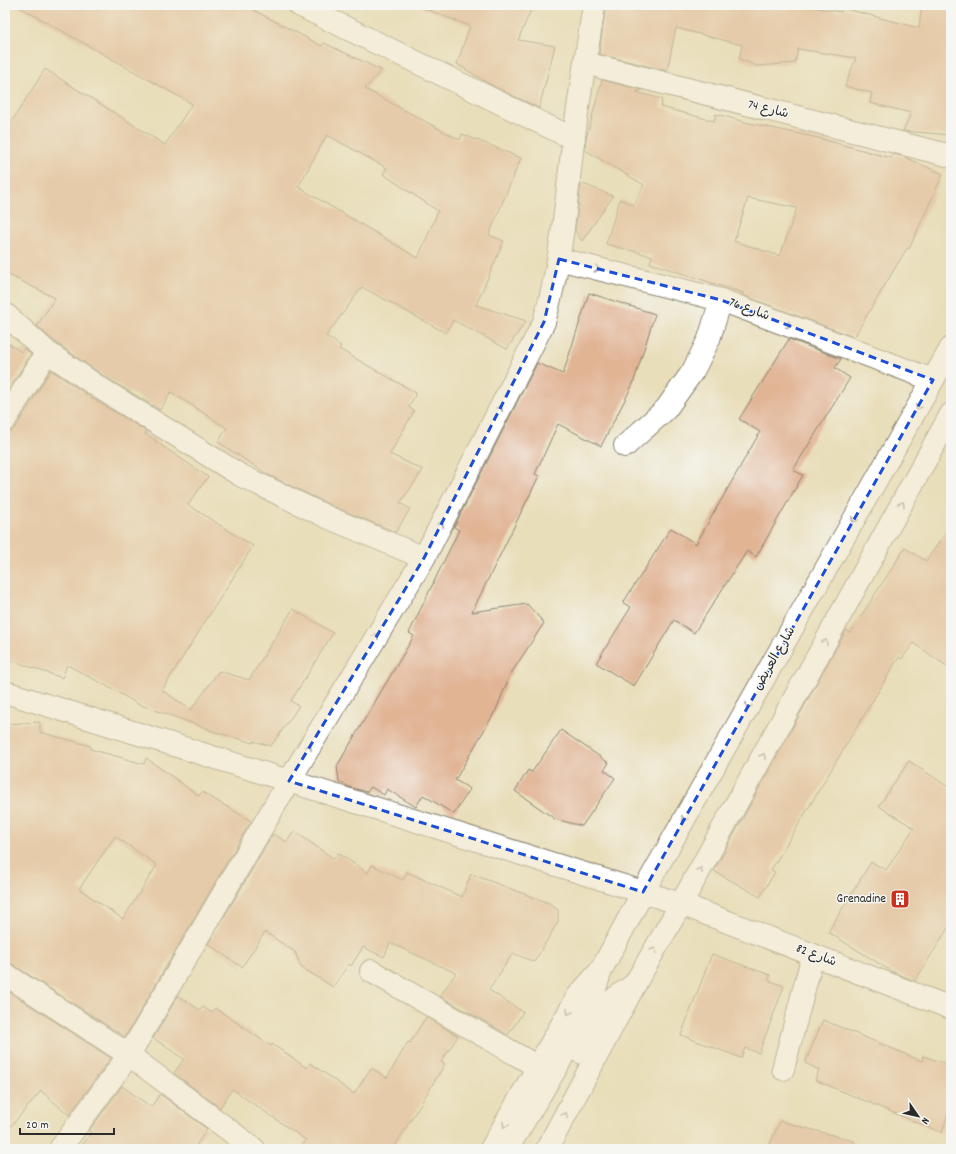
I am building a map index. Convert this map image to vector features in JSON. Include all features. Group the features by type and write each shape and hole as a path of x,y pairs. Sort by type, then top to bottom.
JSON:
{"main road":[{"path":"299,5 574,139"},
{"path":"60,1149 129,1056 288,780 424,558 544,322 553,291 559,260 574,139 594,5"},
{"name":"شارع 74","path":"585,63 951,156"},
{"name":"شارع 76","path":"559,260 721,300 933,380"},
{"path":"625,446 666,409 693,371 709,339 721,300"},
{"path":"5,314 47,352 100,388 240,475 327,517 424,558"},
{"name":"شارع العريض","path":"557,1064 590,1005 600,970 951,348"},
{"path":"5,420 47,352"},
{"path":"547,1149 635,984 681,904 951,414"},
{"name":"شارع 82","path":"5,692 681,904 813,955 948,1001"},
{"path":"783,1069 813,955"},
{"path":"371,971 557,1064"},
{"path":"5,974 129,1056 254,1149"},
{"path":"491,1149 557,1064 599,1020 615,998 635,984"},
{"path":"507,1149 557,1064"},
{"path":"522,1149 557,1064"}],"highlighted area":[{"path":"559,259 721,300 933,380 643,892 289,781 424,558 544,322"}],"building":[{"path":"16,5 244,5 322,46 324,43 381,70 365,89 460,140 462,134 521,158 489,235 504,241 476,305 526,321 507,349 453,320 446,333 362,287 326,336 341,346 339,349 416,393 409,407 414,411 390,454 423,470 400,503 410,509 396,532 332,506 267,474 218,442 227,428 171,392 160,410 107,378 55,342 37,326 55,298 5,273 5,132 45,69 165,145 192,104","holes":["327,135 387,168 383,174 438,211 418,258 298,187"]},
{"path":"420,5 533,5 518,40 555,46 539,108 491,85 457,64 470,26 420,7"},
{"path":"606,5 798,5 841,12 842,8 919,28 922,5 951,5 951,135 903,131 911,113 870,103 872,93 845,86 856,58 798,49 795,63 757,66 739,59 742,45 676,28 667,71 599,54"},
{"path":"602,80 642,90 636,92 662,99 661,107 714,121 716,114 749,123 818,138 891,158 893,154 902,156 943,174 909,249 907,248 854,337 742,295 743,293 650,263 652,256 606,244 620,199 634,205 644,185 585,150 586,139","holes":["748,198 797,208 780,256 734,241"]},
{"path":"581,183 613,196 582,241 575,231"},
{"path":"589,293 655,314 633,384 601,446 558,424 535,474 539,476 472,612 527,604 544,623 510,675 496,710 455,780 470,789 454,814 423,795 416,807 387,789 384,795 371,787 367,792 349,787 339,781 337,766 414,636 409,633 459,530 454,527 537,363 563,374"},
{"path":"789,339 841,359 835,368 850,378 793,470 803,475 756,557 747,551 694,633 674,620 634,686 596,663 631,607 623,603 671,528 696,544 760,432 739,419"},
{"path":"5,341 21,352 24,348 31,354 5,396"},
{"path":"51,370 93,399 146,431 145,434 156,440 155,441 208,477 188,505 253,546 162,690 191,710 219,671 249,680 293,609 333,633 291,701 299,706 271,746 253,741 253,743 209,730 138,704 67,665 62,678 5,658 5,432 11,431 16,427"},
{"path":"951,525 951,669 913,643 902,659 899,657 771,870 775,872 760,897 714,871 846,630 850,633 905,548 926,561"},
{"path":"40,722 40,732 91,746 90,749 144,764 146,758 199,796 202,792 251,821 125,1037 12,964 5,962 5,724","holes":["115,836 157,865 123,919 79,889"]},
{"path":"561,730 609,763 604,770 615,778 582,826 555,819 515,791 528,770 532,772"},
{"name":"Grenadine","path":"909,761 951,789 951,923 915,981 891,971 828,932 871,862 886,870 914,828 879,806"},
{"path":"294,831 334,859 338,853 368,873 372,865 403,880 407,872 462,897 471,874 549,903 558,910 558,922 534,962 513,953 489,990 523,1012 508,1035 440,996 456,973 390,943 384,957 363,947 351,966 349,964 333,987 301,967 295,952 265,932 242,967 208,944 273,834 287,842"},
{"path":"712,954 770,975 768,980 784,986 759,1053 745,1048 741,1058 681,1035"},
{"path":"5,989 111,1058 69,1115 41,1091 5,1133"},
{"path":"178,996 200,1010 203,1007 212,1013 215,1008 271,1046 272,1044 307,1068 310,1063 354,1094 371,1068 387,1078 408,1042 410,1043 426,1017 458,1036 441,1062 445,1064 393,1149 300,1149 306,1140 232,1089 220,1108 174,1073 184,1059 153,1038"},
{"path":"823,1020 922,1061 923,1056 951,1065 951,1102 942,1133 815,1080 819,1070 805,1063"},
{"path":"122,1086 151,1107 160,1094 207,1129 194,1149 80,1149 91,1133 89,1131"},
{"path":"780,1121 854,1141 853,1149 768,1149"}],"place":[{"name":"Grenadine","path":"900,899"}]}
